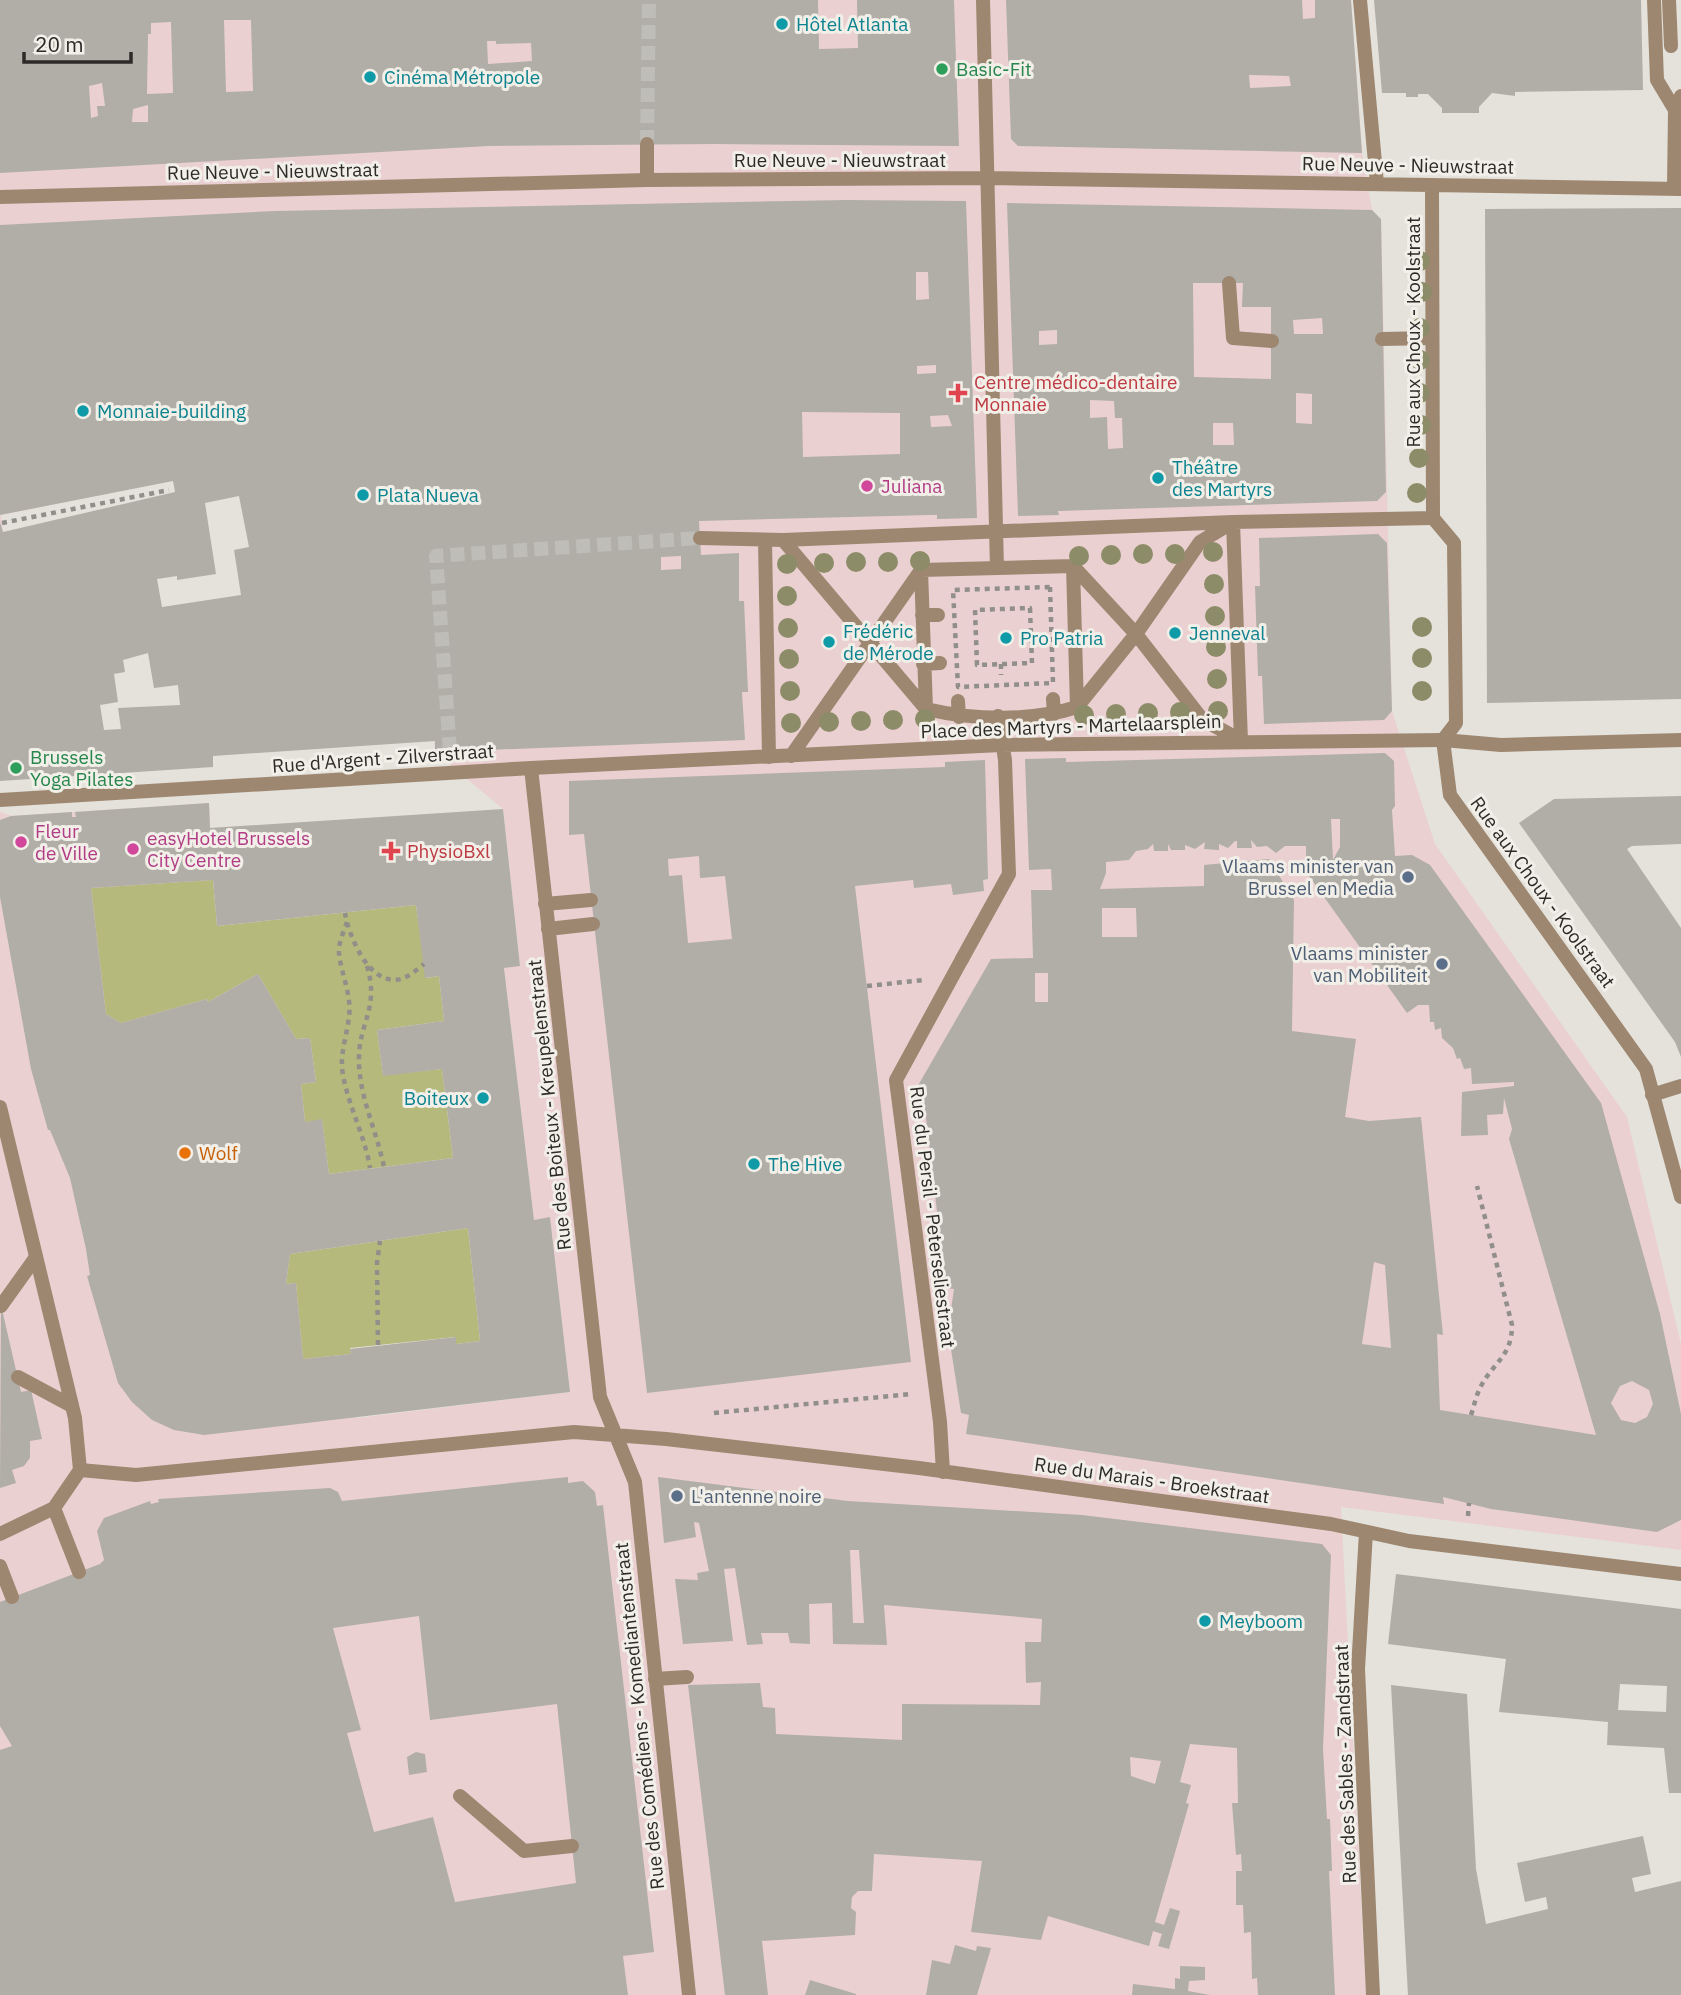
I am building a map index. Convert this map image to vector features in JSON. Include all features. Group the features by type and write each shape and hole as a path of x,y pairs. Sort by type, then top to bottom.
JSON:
{"street":[{"path":"983,0 997,568"},
{"path":"1360,0 1371,93 1377,184"},
{"path":"1654,0 1657,80 1675,110"},
{"path":"1670,0 1671,46"},
{"path":"1678,188 1675,110 1681,96"},
{"path":"647,144 647,180"},
{"name":"Rue Neuve - Nieuwstraat","path":"0,197 647,180 988,178 1678,188"},
{"name":"Rue aux Choux - Koolstraat","path":"1432,185 1433,518"},
{"path":"1228,283 1233,338 1272,341"},
{"path":"1382,339 1432,338"},
{"path":"700,538 765,541 1233,522 1433,518 1454,543 1456,723 1443,740"},
{"path":"783,540 871,640 926,709 959,717 976,712 998,716 1030,710 1054,714 1077,707 1136,634 1200,542 1233,522"},
{"name":"Place des Martyrs - Martelaarsplein","path":"769,757 1001,745 1241,741 1233,522"},
{"path":"765,541 769,757"},
{"path":"1073,566 1136,634 1202,719 1241,741 1443,740 1501,745 1681,740"},
{"path":"921,570 976,572 997,568 1025,571 1073,566"},
{"path":"1073,566 1069,611 1077,707"},
{"path":"791,756 921,570"},
{"path":"921,570 926,709"},
{"path":"922,615 938,615"},
{"path":"923,664 940,663"},
{"path":"1053,699 1054,714"},
{"path":"958,701 959,717"},
{"name":"Rue du Persil - Peterseliestraat","path":"943,1472 940,1422 896,1080 1009,874 1005,760 998,716"},
{"name":"Rue aux Choux - Koolstraat","path":"1443,740 1450,795 1646,1069 1681,1197"},
{"name":"Rue d'Argent - Zilverstraat","path":"0,800 530,768 769,757"},
{"name":"Rue des Boiteux - Kreupelenstraat","path":"530,768 600,1397 616,1435"},
{"path":"545,904 591,900"},
{"path":"548,929 593,924"},
{"path":"1652,1095 1681,1086"},
{"path":"0,1107 72,1406 80,1470 54,1508 37,1519 0,1534"},
{"path":"1,1306 36,1257"},
{"path":"18,1377 72,1406"},
{"name":"Rue du Marais - Broekstraat","path":"80,1470 136,1475 574,1432 943,1472 1331,1524 1409,1541 1681,1574"},
{"name":"Rue des Comédiens - Komediantenstraat","path":"616,1435 635,1482 689,1995"},
{"path":"54,1508 79,1572"},
{"name":"Rue des Sables - Zandstraat","path":"1366,1532 1358,1669 1373,1995"},
{"path":"0,1566 12,1597"},
{"path":"655,1679 687,1677"},
{"path":"460,1796 524,1852 572,1846"}],"path":[{"path":"2,523 169,490"},
{"path":"1050,587 1053,683 958,687 953,590 1050,587"},
{"path":"1030,608 1031,663 1001,664 977,665 975,610 1030,608"},
{"path":"1001,664 1001,675"},
{"path":"345,913 346,922 368,966 373,1003 360,1040 359,1077 384,1167"},
{"path":"346,922 338,950 347,986 350,1015 342,1073 349,1102 366,1142 370,1168"},
{"path":"368,966 385,979 401,979 424,964"},
{"path":"867,986 935,979"},
{"path":"1471,1415 1480,1388 1507,1353 1512,1340 1511,1325 1477,1186"},
{"path":"379,1345 377,1263 380,1241"},
{"path":"714,1413 920,1393"},
{"path":"1468,1516 1469,1503"}],"shaded area":[{"path":"0,0 1351,0 1362,153 1372,210 1381,219 1392,711 1435,844 1627,1117 1681,1344 1681,1550 1341,1507 1366,1995 0,1995 0,812 12,816 209,803 213,880 106,1014 119,1020 207,999 209,1002 258,974 296,1039 310,1038 316,1082 301,1084 305,1121 310,1121 310,1124 286,1283 296,1283 351,1354 357,1418 570,1392 550,1218 534,1220 504,968 520,965 503,809 435,752 420,534 203,474 1,515 3,534 0,534"}],"green space":[{"path":"213,880 217,926 416,905 426,978 439,976 444,1021 377,1030 383,1075 442,1069 453,1158 329,1174 322,1120 305,1122 301,1084 316,1082 310,1038 296,1039 258,974 208,1002 207,999 121,1023 106,1014 91,888"},
{"path":"468,1228 480,1341 456,1344 455,1337 350,1348 351,1354 303,1359 296,1283 286,1284 290,1254"}],"building":[{"path":"0,0 818,0 819,49 858,48 857,0 954,0 959,146 489,146 0,173","holes":["224,20 251,20 253,91 226,92","171,22 173,93 147,94 148,34 151,34 151,23","487,41 496,41 496,44 531,43 532,61 488,64","102,83 105,106 97,106 98,116 91,118 89,86","148,105 148,122 132,122 133,109"]},
{"path":"1006,0 1302,0 1303,19 1315,18 1315,0 1351,0 1362,153 1018,146 1011,139","holes":["1249,75 1289,76 1291,86 1250,88"]},
{"path":"1374,0 1641,0 1643,90 1515,92 1515,96 1492,93 1479,107 1479,113 1442,113 1442,108 1428,94 1406,97 1406,93 1382,93"},
{"path":"846,200 966,201 977,518 937,519 937,515 930,515 699,521 701,555 739,553 739,601 744,601 748,692 742,692 745,740 435,752 435,741 213,756 213,767 0,781 0,522 3,532 175,492 173,481 0,515 0,225 275,211","holes":["916,272 928,272 929,299 916,300","936,365 936,373 917,374 917,366","802,412 900,413 900,454 803,457","948,415 952,426 931,427 930,416","239,496 249,547 234,550 241,595 162,607 157,579 177,576 177,580 216,574 205,503","681,556 681,569 661,570 661,557","148,653 154,688 178,685 180,705 118,708 121,729 104,730 100,705 118,702 114,674 125,672 123,660"]},
{"path":"1007,203 1372,210 1381,219 1386,492 1377,501 1058,511 1059,515 1018,516","holes":["1193,283 1243,283 1242,307 1271,307 1271,379 1194,377","1322,318 1323,334 1294,334 1293,320","1057,330 1057,344 1039,345 1039,331","1296,393 1312,394 1312,424 1296,423","1090,400 1114,401 1115,418 1122,418 1123,448 1108,449 1107,417 1090,418","1213,423 1233,423 1234,445 1213,445"]},
{"path":"1681,208 1681,699 1487,703 1485,209"},
{"path":"1378,534 1387,543 1392,711 1384,720 1264,724 1262,676 1258,676 1255,586 1260,586 1259,538"},
{"path":"1385,753 1394,761 1395,806 1392,810 1395,856 1412,855 1430,865 1601,1103 1660,1314 1681,1414 1681,1520 1657,1532 1491,1509 1443,1497 1444,1504 966,1434 969,1415 961,1413 948,1330 954,1289 946,1288 923,1092 916,1092 916,1089 991,959 1033,958 1031,890 1052,890 1051,869 1029,870 1025,759 1066,758 1066,762","holes":["1331,819 1340,819 1340,847 1333,860","1251,840 1257,847 1267,846 1276,853 1285,846 1306,846 1306,862 1299,862 1407,1013 1418,1005 1429,1005 1430,1022 1434,1022 1435,1030 1441,1028 1442,1038 1453,1048 1464,1069 1471,1068 1472,1084 1514,1082 1514,1086 1462,1092 1461,1136 1488,1135 1487,1115 1503,1114 1504,1098 1512,1129 1509,1139 1596,1435 1440,1410 1437,1334 1443,1335 1421,1117 1369,1121 1345,1117 1356,1039 1292,1031 1294,900 1269,859 1204,865 1204,886 1100,889 1106,873 1106,862 1129,860 1136,851 1148,849 1153,844 1154,851 1168,851 1168,844 1171,850 1185,850 1185,845 1195,849 1205,842 1204,849 1219,850 1219,844 1228,848 1235,841 1237,848 1252,848","1102,908 1136,908 1137,937 1102,937","1035,973 1048,973 1048,1002 1035,1002","1374,1262 1385,1265 1391,1348 1362,1344","1632,1381 1649,1390 1653,1404 1647,1417 1635,1423 1621,1420 1611,1403 1620,1386"]},
{"name":"The Hive","path":"985,760 988,879 983,880 984,891 953,895 951,884 914,888 913,880 855,886 911,1362 647,1393 584,834 569,835 569,781 945,767 945,762","holes":["699,856 700,878 725,876 732,939 688,943 682,875 669,876 668,859"]},
{"path":"1681,796 1681,844 1632,846 1627,849 1681,928 1681,1057 1675,1042 1519,823 1554,799"},
{"path":"209,803 210,828 503,809 520,966 504,968 534,1220 550,1217 570,1392 204,1435 174,1430 152,1420 132,1402 118,1383 87,1276 90,1275 86,1249 70,1178 48,1130 31,1069 0,897 0,820 11,816 72,812 72,817 76,817 75,812","holes":["213,880 217,926 416,905 425,978 439,976 444,1021 377,1030 383,1076 442,1069 453,1158 329,1174 322,1119 305,1122 301,1084 316,1082 310,1038 296,1039 258,974 208,1002 207,999 121,1023 106,1014 91,888","468,1228 480,1341 456,1344 456,1337 350,1349 351,1354 303,1359 296,1283 286,1284 290,1254"]},
{"path":"1,1305 21,1392 31,1390 42,1439 30,1441 30,1458 24,1466 12,1470 16,1483 0,1488"},
{"path":"568,1477 568,1483 583,1481 595,1492 597,1506 603,1505 654,1952 623,1956 628,1995 0,1995 0,1750 12,1746 0,1726 0,1602 100,1564 104,1560 97,1531 104,1518 150,1501 151,1504 159,1502 158,1499 330,1488 338,1492 342,1501","holes":["419,1616 430,1720 557,1704 576,1883 455,1902 433,1817 374,1832 347,1733 361,1730 333,1628"]},
{"path":"658,1477 848,1501 1082,1515 1322,1544 1331,1555 1323,1749 1327,1819 1330,1819 1332,1871 1329,1871 1335,1995 1258,1995 1257,1978 1252,1979 1251,1932 1244,1933 1243,1905 1236,1905 1236,1871 1242,1871 1241,1854 1236,1855 1232,1803 1238,1803 1237,1748 1190,1744 1180,1782 1191,1785 1186,1803 1189,1804 1155,1922 1164,1925 1170,1908 1180,1911 1169,1949 1158,1946 1162,1934 1153,1931 1149,1946 1048,1916 1041,1940 971,1932 982,1861 874,1854 872,1891 858,1891 852,1897 851,1908 856,1912 855,1935 762,1941 768,1995 725,1995 688,1685 760,1683 763,1707 775,1708 776,1734 902,1740 902,1704 1040,1705 1041,1682 1026,1683 1025,1642 1041,1642 1042,1619 884,1605 887,1645 833,1644 832,1603 809,1604 810,1644 790,1643 788,1633 761,1633 763,1644 747,1645 735,1568 724,1569 733,1641 683,1644 675,1579 698,1580 697,1573 709,1571 699,1523 694,1522 696,1537 664,1543","holes":["850,1550 859,1550 864,1623 853,1623","1130,1757 1161,1761 1155,1784 1131,1776"]},
{"path":"1396,1574 1681,1609 1681,1793 1669,1793 1664,1748 1607,1745 1608,1722 1499,1712 1506,1659 1388,1644","holes":["1620,1684 1667,1686 1666,1712 1618,1710"]},
{"path":"1391,1685 1467,1694 1476,1869 1486,1924 1548,1909 1546,1897 1525,1902 1517,1863 1643,1836 1651,1874 1632,1878 1635,1892 1681,1881 1681,1995 1408,1995"},
{"path":"416,1752 425,1754 427,1772 409,1775 407,1757"},
{"path":"955,1945 976,1951 977,1946 991,1948 977,1995 926,1995 932,1960 950,1964"},
{"path":"1180,1966 1205,1967 1205,1980 1189,1981 1188,1991 1210,1995 1132,1995 1133,1984 1175,1989 1175,1978 1180,1979"},
{"path":"810,1980 856,1994 856,1995 805,1995"}],"tunnel":[{"path":"647,144 649,0"},
{"path":"450,751 436,556 700,538"}],"place":[{"name":"Hôtel Atlanta","path":"782,24"},
{"name":"Basic-Fit","path":"942,69"},
{"name":"Cinéma Métropole","path":"370,77"},
{"name":"Centre médico-dentaire Monnaie","path":"958,393"},
{"name":"Monnaie-building","path":"83,411"},
{"name":"Théâtre des Martyrs","path":"1158,478"},
{"name":"Juliana","path":"867,486"},
{"name":"Plata Nueva","path":"363,495"},
{"name":"Jenneval","path":"1175,633"},
{"name":"Pro Patria","path":"1006,638"},
{"name":"Frédéric de Mérode","path":"829,642"},
{"name":"Brussels Yoga Pilates","path":"16,768"},
{"name":"Fleur de Ville","path":"21,842"},
{"name":"easyHotel Brussels City Centre","path":"133,849"},
{"name":"PhysioBxl","path":"391,851"},
{"name":"Vlaams minister van Brussel en Media","path":"1408,877"},
{"name":"Vlaams minister van Mobiliteit","path":"1442,964"},
{"name":"Boiteux","path":"483,1098"},
{"name":"Wolf","path":"185,1153"},
{"name":"The Hive","path":"754,1164"},
{"name":"L'antenne noire","path":"677,1496"},
{"name":"Meyboom","path":"1205,1621"}]}
